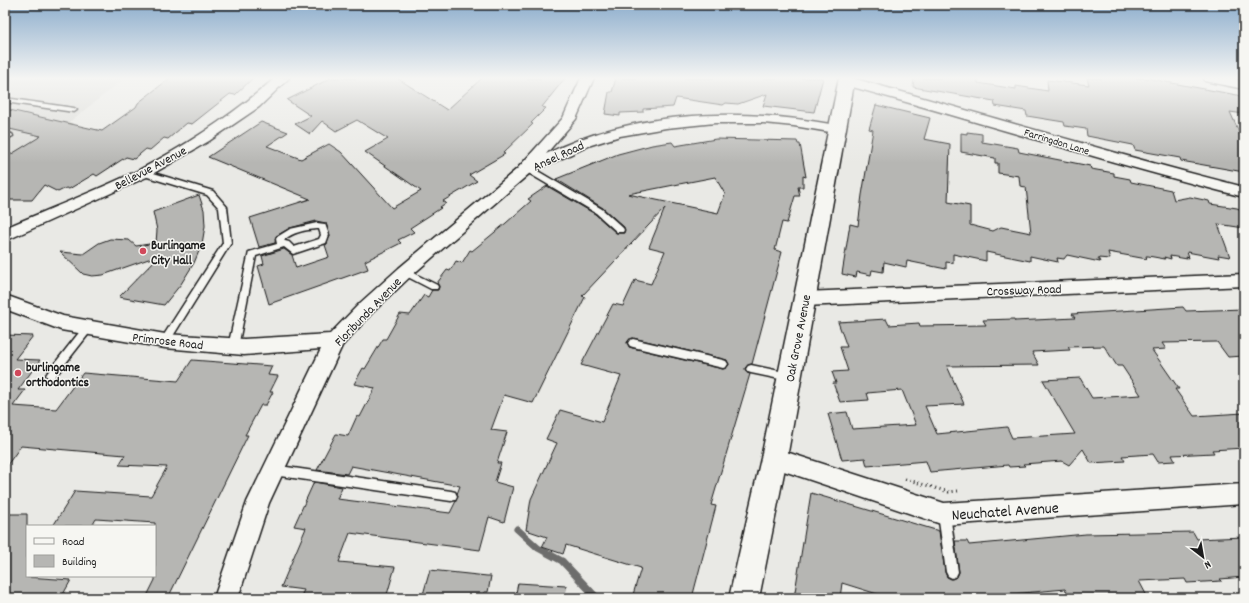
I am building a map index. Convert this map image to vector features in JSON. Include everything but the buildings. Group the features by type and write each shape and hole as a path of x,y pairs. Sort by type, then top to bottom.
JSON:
{"street":[{"name":"Bellevue Avenue","path":"5,235 144,173 204,138 251,106"},
{"name":"Floribunda Avenue","path":"226,598 258,502 335,341 366,308 405,272 525,170 569,120 575,106"},
{"name":"Oak Grove Avenue","path":"744,598 774,458 841,106"},
{"name":"Farringdon Lane","path":"940,106 1141,166 1244,192"},
{"name":"Ansel Road","path":"525,170 593,139 657,124 696,120 743,119 789,121 836,129"},
{"name":"Ansel Road","path":"569,120 593,139"},
{"name":"Crossway Road","path":"804,299 1244,280"},
{"name":"Primrose Road","path":"5,302 61,323 165,341 244,347 335,341"},
{"name":"Neuchatel Avenue","path":"774,458 944,514 1244,494"}],"lane":[{"path":"47,106 74,110"},
{"path":"525,170 599,211 620,230"},
{"path":"144,173 210,193 223,207 227,243 165,341"},
{"path":"233,346 252,254 286,244 293,251 323,241 325,235 322,226 313,225 284,235 280,239 282,245"},
{"path":"405,272 420,282 434,287"},
{"path":"51,375 88,328"},
{"path":"633,342 723,364"},
{"path":"751,370 789,377"},
{"path":"273,470 451,496"},
{"path":"944,514 952,572"}],"path":[{"path":"899,477 949,492 964,491"}],"shaded area":[{"path":"5,106 89,106 5,173"}],"waterway":[{"path":"517,529 538,548 562,561 597,598"}],"place":[{"name":"Burlingame City Hall","path":"143,251"},
{"name":"burlingame orthodontics","path":"18,373"}]}
